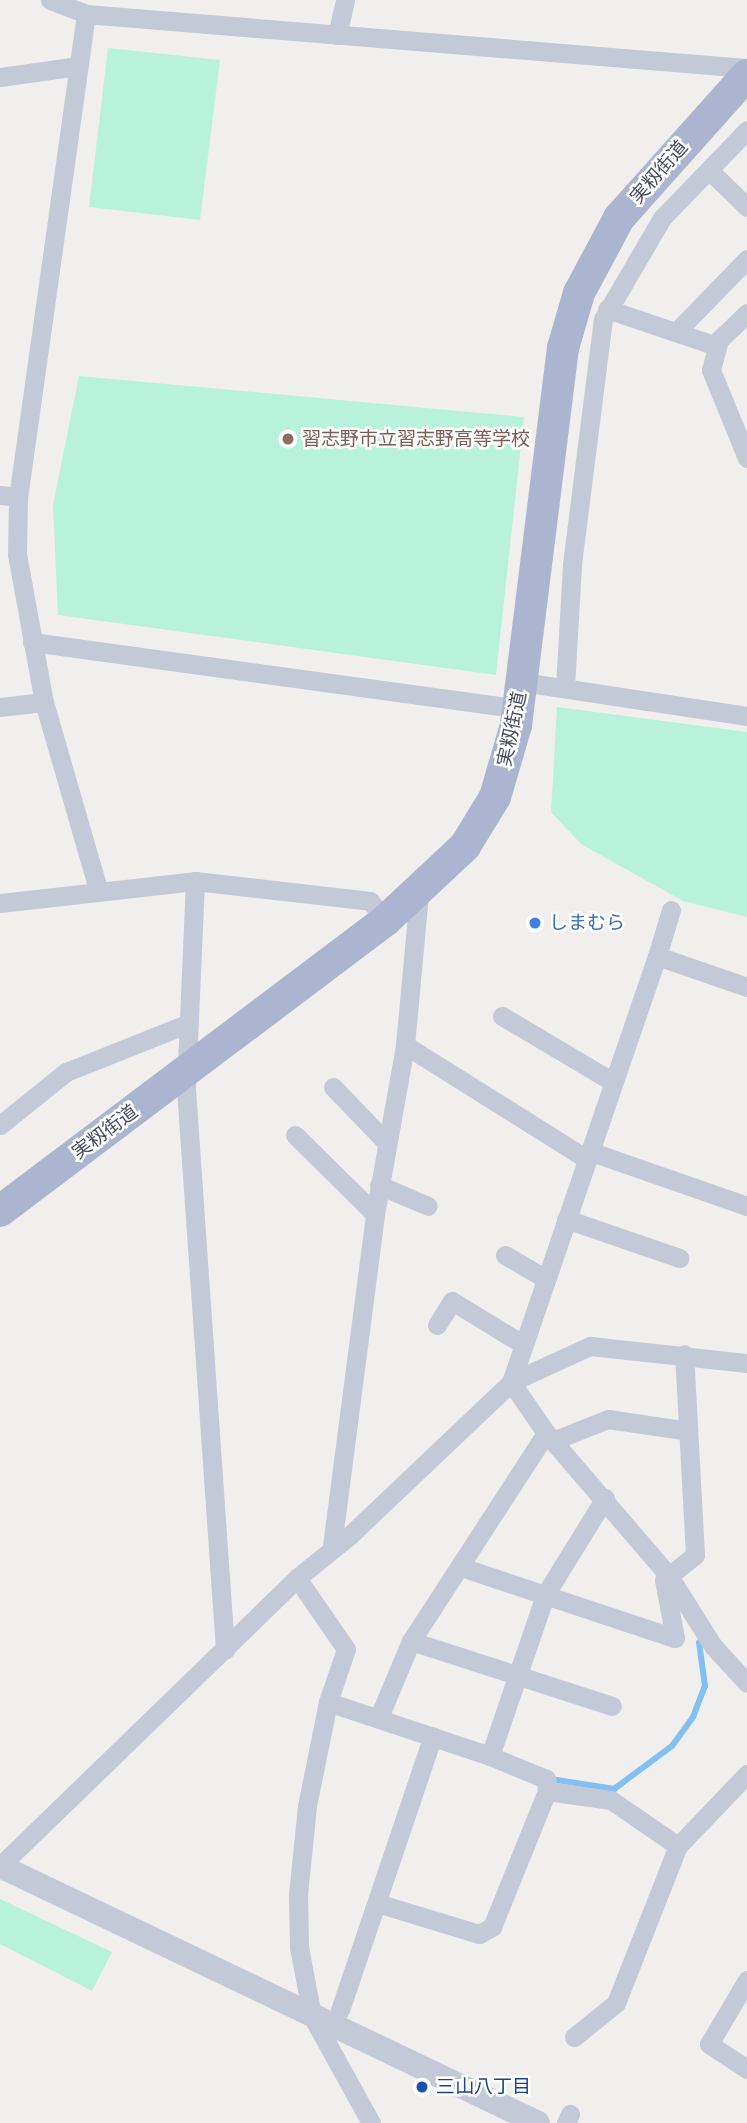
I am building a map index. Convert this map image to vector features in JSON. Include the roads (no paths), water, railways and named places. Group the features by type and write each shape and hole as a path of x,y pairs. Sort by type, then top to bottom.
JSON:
{"main road":[{"name":"実籾街道","path":"0,1211 386,920 419,893 465,846 495,797 508,761 520,696 563,348 579,293 619,218 747,75"}],"street":[{"path":"50,0 86,14 747,68"},
{"path":"337,35 345,0"},
{"path":"86,14 9,496 44,702 97,889"},
{"path":"0,77 78,66"},
{"path":"565,687 572,564 607,309 662,218 747,130"},
{"path":"709,170 747,207"},
{"path":"676,332 747,258"},
{"path":"607,309 716,346"},
{"path":"747,313 716,346 711,370 741,425 747,458"},
{"path":"32,642 520,696 565,687 747,716"},
{"path":"0,707 44,702"},
{"path":"195,881 186,1071 225,1650"},
{"path":"0,904 97,889 195,881 370,901 386,920"},
{"path":"332,1546 374,1214 405,1045 419,893"},
{"path":"510,1382 671,910"},
{"path":"657,956 747,987"},
{"path":"502,1016 613,1082"},
{"path":"0,1125 66,1072 189,1023"},
{"path":"405,1045 588,1155 747,1206"},
{"path":"333,1087 386,1142"},
{"path":"295,1136 374,1214"},
{"path":"379,1185 428,1206"},
{"path":"566,1219 679,1258"},
{"path":"505,1255 546,1279"},
{"path":"437,1325 452,1301 524,1345"},
{"path":"538,2123 0,1866 297,1578 510,1382 590,1346 684,1354 721,1363 747,1363"},
{"path":"461,1567 675,1638 662,1590 669,1576 695,1555 684,1354"},
{"path":"510,1382 551,1437 669,1576 713,1646 747,1683"},
{"path":"379,1717 411,1641 551,1437 608,1419 688,1431"},
{"path":"490,1756 545,1595 605,1498"},
{"path":"297,1578 346,1649 328,1702 307,1806 298,1894 299,1947 312,2016 370,2123"},
{"path":"411,1641 612,1706"},
{"path":"328,1702 490,1756 546,1779 547,1791 492,1927 479,1934 377,1903"},
{"path":"340,2010 433,1736"},
{"path":"574,2037 616,2003 678,1846 747,1774"},
{"path":"547,1791 611,1800 678,1846"},
{"path":"747,1980 709,2044 747,2069"}],"waterway":[{"path":"557,1780 614,1789 672,1746 693,1717 705,1686 699,1642"}],"place":[{"name":"習志野市立習志野高等学校","path":"288,439"},
{"name":"しまむら","path":"535,923"},
{"name":"三山八丁目","path":"422,2087"}]}
